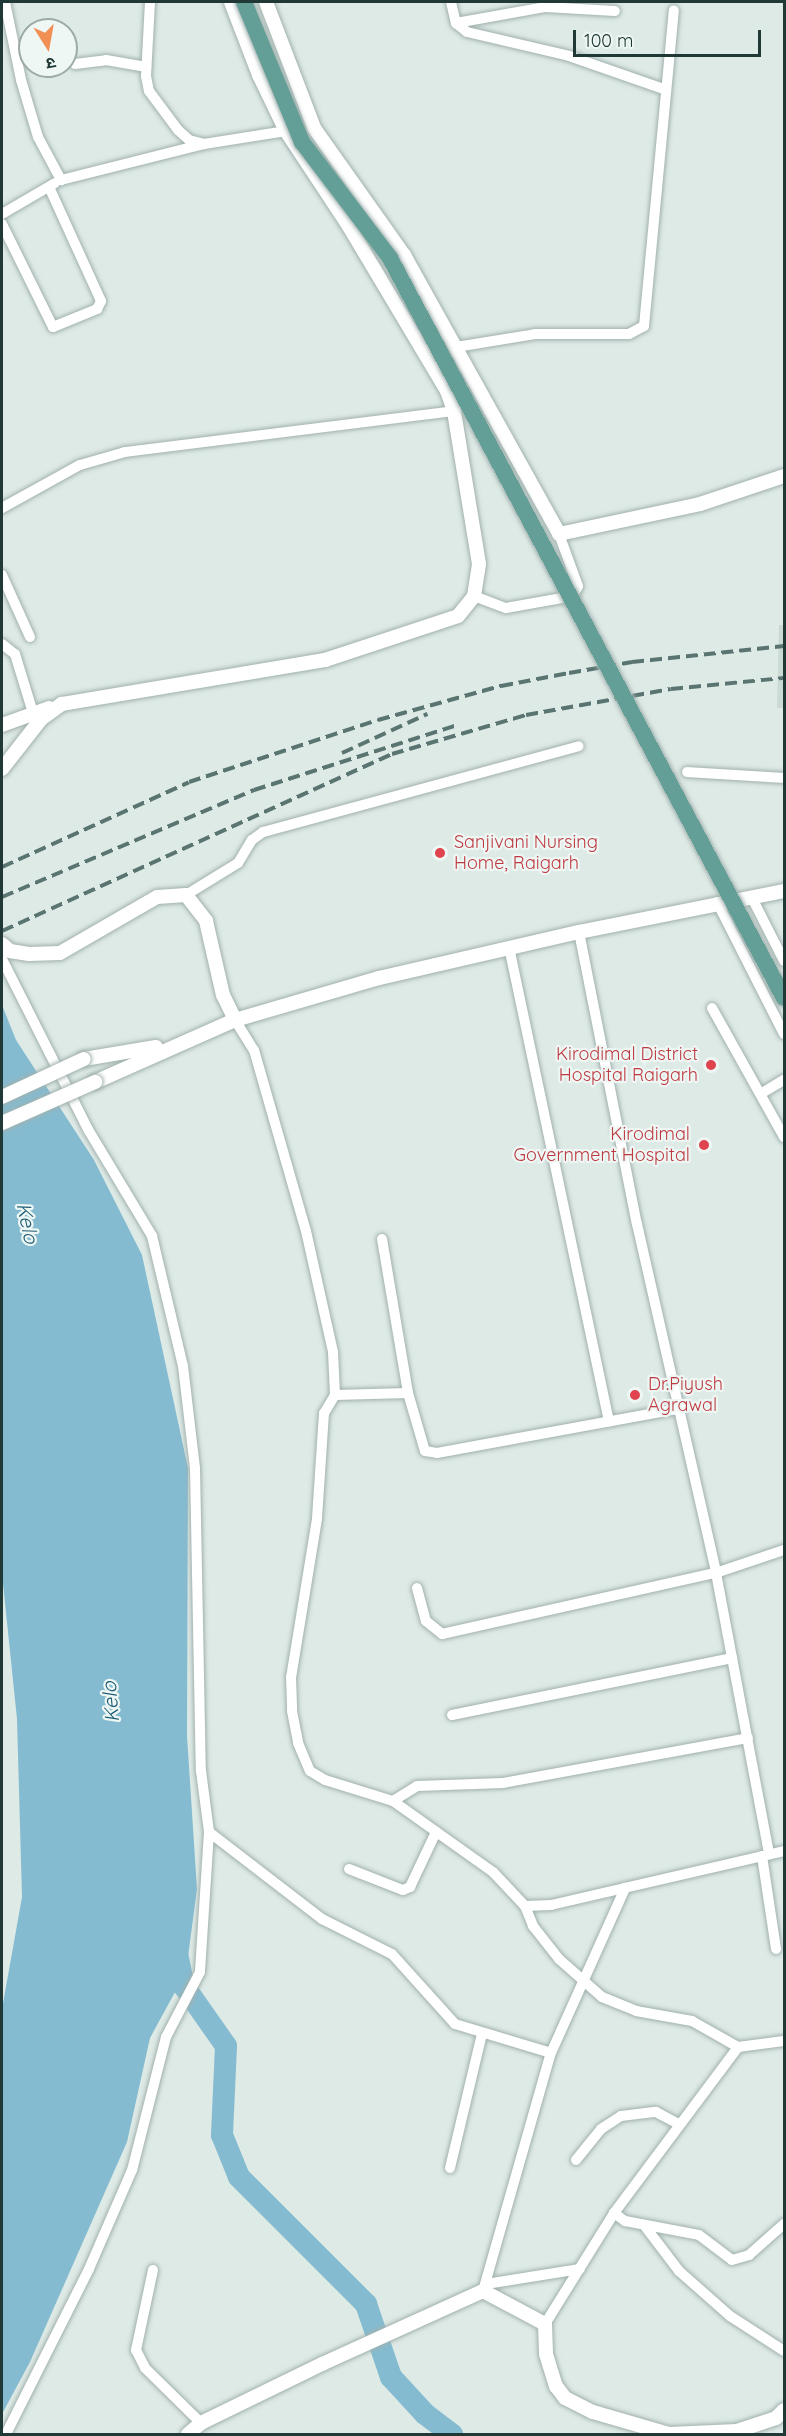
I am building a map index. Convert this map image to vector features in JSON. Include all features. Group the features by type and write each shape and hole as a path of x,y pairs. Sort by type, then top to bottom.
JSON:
{"main road":[{"path":"244,2 302,142 390,258 784,998"}],"street":[{"path":"5,2 21,80 38,137 61,180"},
{"path":"150,2 146,67 149,91 178,130 189,140 204,144"},
{"path":"2,725 62,704 325,660 458,616 474,596 479,564 454,411 426,353 286,131 259,75 231,2"},
{"path":"266,2 314,128 404,255 559,534 578,586 573,596 506,608 474,596"},
{"path":"451,2 456,23 466,32 569,56 664,89"},
{"path":"456,23 545,7 615,11"},
{"path":"456,347 535,334 629,334 644,326 664,89 674,10"},
{"path":"78,64 106,60 146,67"},
{"path":"2,214 61,180 204,144 286,131"},
{"path":"2,224 53,327 97,309 101,301 49,187"},
{"path":"2,508 80,465 125,452 454,411"},
{"path":"559,534 700,504 784,476"},
{"path":"2,575 30,637"},
{"path":"2,644 15,654 33,713"},
{"path":"2,769 41,719 62,704"},
{"path":"2,944 10,951 29,954 60,953 157,897 186,895 238,863 252,840 263,832 579,746"},
{"path":"687,772 784,778"},
{"path":"2,1123 173,1044 235,1020 509,947 717,902 784,891"},
{"path":"186,895 206,921 223,995 235,1020 254,1050 306,1231 333,1352 335,1395 322,1421 317,1519 291,1677 292,1711 298,1743 310,1771 325,1780 393,1801 493,1872 525,1906 533,1926 582,1982 602,1997 636,2011 692,2021 738,2047 784,2041"},
{"path":"751,896 784,961"},
{"path":"717,902 784,1034"},
{"path":"579,932 637,1224 681,1408 748,1738 776,1949"},
{"path":"509,947 609,1422"},
{"path":"2,959 84,1121 153,1236 183,1366 195,1468 201,1771 209,1832 200,1971 166,2037 132,2170 89,2269 6,2434"},
{"path":"712,1008 762,1093 784,1137"},
{"path":"2,1097 84,1059 173,1044"},
{"path":"762,1093 784,1080"},
{"path":"381,1239 408,1393 425,1451 430,1453 681,1408"},
{"path":"335,1395 408,1393"},
{"path":"417,1588 426,1621 442,1634 716,1573 784,1550"},
{"path":"452,1715 732,1659"},
{"path":"393,1801 417,1786 503,1782 748,1738"},
{"path":"209,1832 322,1918 392,1954 413,1973 443,2015 455,2024 551,2053"},
{"path":"350,1869 403,1890 410,1887 436,1832"},
{"path":"525,1906 551,1905 784,1851"},
{"path":"485,2288 551,2053 625,1888"},
{"path":"450,2168 482,2034"},
{"path":"738,2047 614,2213 544,2324 546,2354 565,2398 593,2412 669,2434 737,2433 776,2418 784,2410"},
{"path":"576,2160 601,2129 621,2116 656,2112 680,2125"},
{"path":"614,2213 625,2221 699,2235 732,2260 739,2261 784,2224"},
{"path":"644,2225 679,2271 730,2316 784,2351"},
{"path":"188,2434 201,2423 485,2288 580,2269"},
{"path":"153,2270 136,2350 145,2368 201,2423"},
{"path":"485,2288 544,2324"}],"shaded area":[{"path":"779,625 784,625 784,708 777,708"}],"water":[{"name":"Kelo","path":"2,1005 16,1040 94,1160 142,1255 188,1468 187,1736 197,1889 186,1972 150,2038 127,2142 30,2362 2,2414 2,2009 22,1897 17,1719 2,1574"}],"waterway":[{"path":"176,1949 184,1986 226,2046 222,2135 239,2177 366,2304 391,2377 425,2414 452,2434"}],"railway":[{"path":"2,867 189,782 378,720 501,686 569,673 632,662 784,646"},
{"path":"2,931 392,754 526,715 671,689 784,678"},
{"path":"342,753 427,714"},
{"path":"2,897 254,790 458,725"}],"place":[{"name":"Sanjivani Nursing Home, Raigarh","path":"440,853"},
{"name":"Kirodimal District Hospital Raigarh","path":"711,1065"},
{"name":"Kirodimal Government Hospital","path":"704,1145"},
{"name":"Dr.Piyush Agrawal","path":"635,1395"}]}
